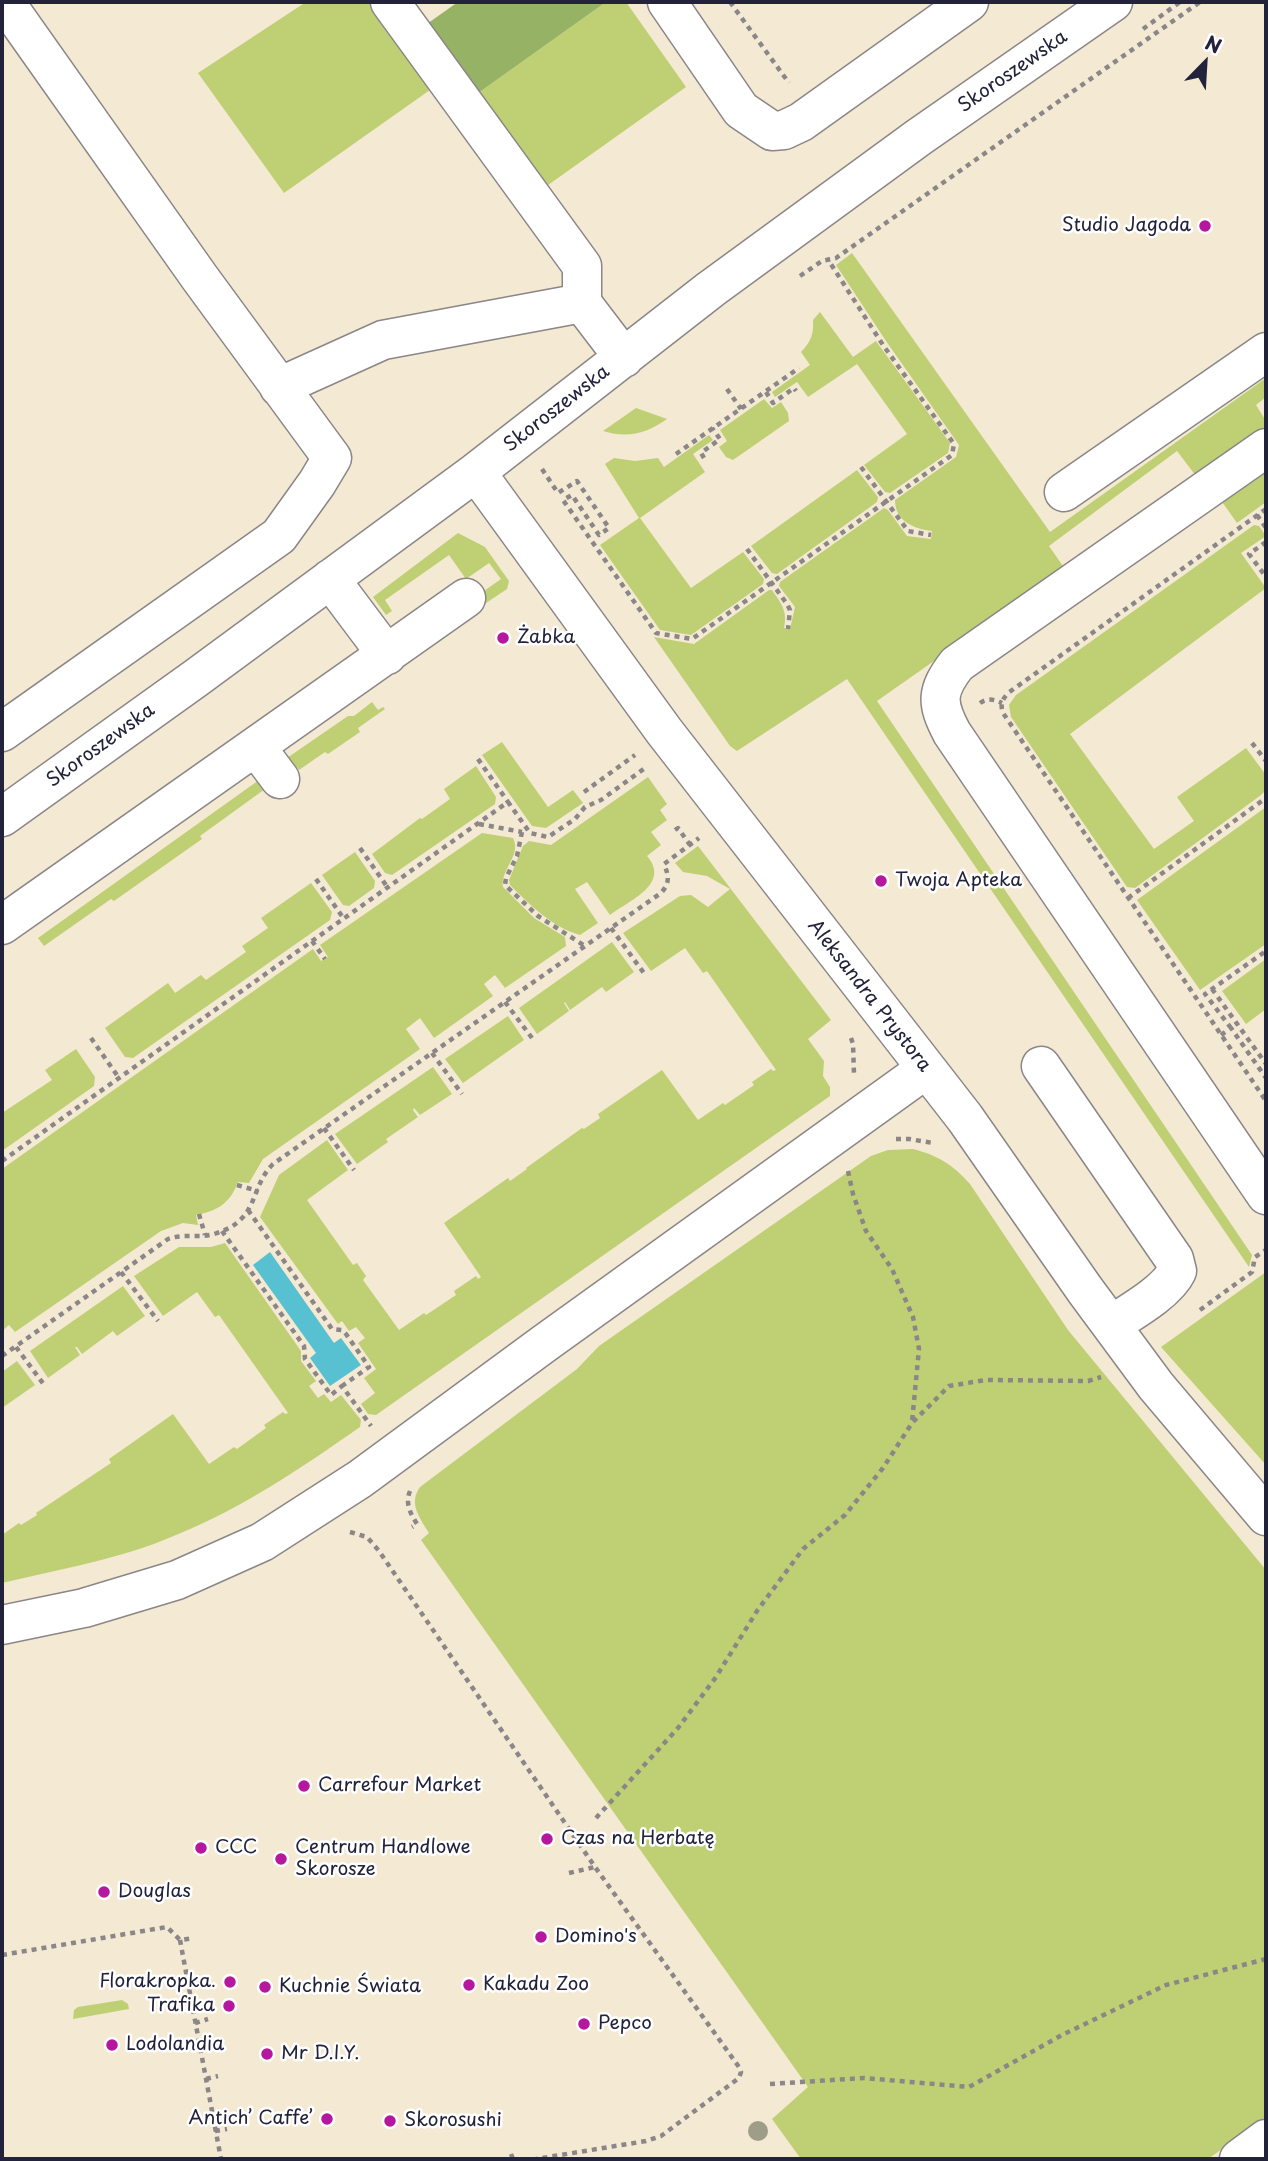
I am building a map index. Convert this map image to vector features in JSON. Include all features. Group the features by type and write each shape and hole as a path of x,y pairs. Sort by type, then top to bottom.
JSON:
{"street":[{"path":"2,732 279,536 332,458 200,278 5,2"},
{"path":"390,2 582,266 582,303 624,358"},
{"path":"667,2 741,110 772,131 784,130 801,122 969,2"},
{"name":"Skoroszewska","path":"2,817 476,472 710,289 839,198 919,137 1113,2"},
{"path":"279,387 383,340 582,303"},
{"path":"1064,492 1266,352"},
{"path":"1266,448 957,664 948,676 939,698 940,708 951,733 1266,1195"},
{"name":"Aleksandra Prystora","path":"476,472 664,730 965,1118 1156,1386 1266,1516"},
{"path":"330,579 387,655"},
{"path":"2,925 467,598"},
{"path":"256,747 280,779"},
{"path":"1041,1066 1174,1259 1177,1271 1173,1279 1111,1325"},
{"path":"2,1625 84,1608 177,1580 262,1542 360,1479 926,1069"},
{"path":"1239,2159 1266,2139"}],"path":[{"path":"730,2 790,85 797,88"},
{"path":"538,463 558,493 577,481 609,528 599,535 572,495 563,500 656,633 692,639 952,455 954,444 825,258 836,258 1200,2"},
{"path":"677,454 799,368"},
{"path":"766,392 773,403 794,388 796,391"},
{"path":"727,389 741,409"},
{"path":"704,458 701,453 720,439 712,428"},
{"path":"860,467 908,531 931,535"},
{"path":"1266,509 1008,693 1001,707 1266,1101"},
{"path":"1257,515 1266,528"},
{"path":"1266,542 1249,554 1266,577"},
{"path":"747,548 790,610 788,629"},
{"path":"1252,743 1266,761"},
{"path":"584,792 641,751"},
{"path":"478,759 530,833"},
{"path":"478,824 548,837 575,819 585,807 601,800 651,764"},
{"path":"1128,898 1266,798"},
{"path":"2,1161 508,802"},
{"path":"2,1356 168,1240 183,1235 205,1236 222,1231 239,1221 273,1164 661,893 667,887 669,878 664,864 693,843 678,828 675,830"},
{"path":"522,832 517,856 505,885 538,916 585,946"},
{"path":"360,848 388,888"},
{"path":"316,879 344,919"},
{"path":"611,929 646,976"},
{"path":"312,941 325,959"},
{"path":"1266,951 1205,994 1266,1078"},
{"path":"1212,989 1266,1064"},
{"path":"505,1002 535,1042"},
{"path":"1221,1035 1231,1028"},
{"path":"91,1038 119,1078"},
{"path":"432,1053 462,1094"},
{"path":"324,1128 355,1170"},
{"path":"889,1140 909,1139 942,1146"},
{"path":"846,1161 853,1194 866,1231 892,1269 913,1317 919,1349 912,1423"},
{"path":"237,1185 258,1191"},
{"path":"222,1231 304,1346 305,1359 331,1395 369,1367 346,1334 342,1330 332,1329 248,1210"},
{"path":"199,1214 205,1236"},
{"path":"1252,1272 1255,1257 1266,1250"},
{"path":"121,1272 158,1321"},
{"path":"16,1347 45,1386"},
{"path":"596,1818 678,1728 716,1678 757,1611 803,1549 845,1515 883,1468 912,1423 949,1387 986,1380 1088,1381 1112,1373"},
{"path":"342,1386 372,1428"},
{"path":"412,1486 407,1503 417,1524 412,1527"},
{"path":"341,1535 348,1532 361,1534 381,1549 566,1829 740,2067 739,2078 661,2136 646,2141 536,2159"},
{"path":"569,1872 595,1867"},
{"path":"2,1955 167,1927 180,1940 221,2159"},
{"path":"105,1930 107,1937"},
{"path":"64,1937 66,1944"},
{"path":"180,1940 194,1938"},
{"path":"770,2084 864,2078 969,2087 1062,2035 1166,1985 1266,1959"},
{"path":"195,2023 208,2019"},
{"path":"206,2079 218,2076"},
{"path":"215,2131 227,2129"},
{"path":"588,2141 590,2151"},
{"path":"551,2147 553,2157"}],"green space":[{"path":"306,2 378,2 437,85 284,193 198,73"},
{"path":"458,2 606,2 474,96 424,26"},
{"path":"606,2 626,2 686,87 541,190 474,96"},
{"path":"852,253 1050,532 1266,378 1266,397 1256,405 1266,421 1266,426 1196,476 1177,451 1049,546 1065,569 877,701 1252,1255 1249,1267 847,679 737,751 730,746 654,637 694,644 769,590 772,590 783,608 784,628 790,629 795,607 779,586 780,582 884,508 907,536 931,539 932,531 912,526 902,519 895,500 956,457 959,445 836,265"},
{"path":"820,312 853,357 876,341 950,443 948,453 890,493 885,492 864,465 907,434 857,364 808,397 797,382 775,397 772,392 810,365 801,352 811,337 813,320"},
{"path":"764,399 772,408 781,402 788,413 789,421 733,460 726,457 719,447 727,441 720,430"},
{"path":"636,408 667,419 637,433 603,431"},
{"path":"709,435 713,440 693,454 705,472 640,518 691,588 743,552 764,579 763,584 691,635 660,630 600,545 639,518 605,464 614,458 635,461 658,458 664,467"},
{"path":"1266,466 1266,502 1237,523 1220,499"},
{"path":"857,470 878,497 877,502 777,574 772,573 751,546"},
{"path":"1254,525 1259,526 1266,536 1241,553 1266,588 1070,734 1154,849 1194,821 1177,797 1246,748 1266,775 1266,790 1261,795 1135,888 1127,887 1011,717 1009,705 1016,695"},
{"path":"458,533 485,547 509,581 507,589 483,605 477,596 501,579 489,563 466,579 449,555 385,600 392,611 386,615 373,597"},
{"path":"372,702 378,710 383,707 385,709 358,728 360,732 328,754 325,752 299,770 297,767 294,769 287,758"},
{"path":"502,742 548,807 573,790 583,803 546,828 532,826 482,755"},
{"path":"476,766 496,797 495,804 392,875 385,873 372,854 450,799 444,789"},
{"path":"648,777 667,804 660,810 667,820 651,832 661,845 647,856 653,866 654,875 651,883 637,897 610,915 587,882 575,889 598,923 580,935 551,921 510,885 509,880 523,846 529,841 551,845"},
{"path":"259,780 265,789 200,836 202,839 44,946 38,938"},
{"path":"1266,807 1266,944 1200,990 1137,900"},
{"path":"482,833 513,838 515,850 503,887 534,918 565,937 566,946 505,988 495,975 484,984 493,996 434,1038 420,1018 406,1029 420,1049 263,1159 249,1183 238,1182 222,1205 196,1215 198,1225 183,1223 161,1231 15,1332 9,1325 2,1331 2,1169 313,949 321,961 328,957 320,945"},
{"path":"698,846 831,1020 808,1039 824,1061 823,1076 830,1087 830,1096 376,1415 368,1414 361,1404 375,1393 364,1378 376,1369 358,1343 365,1338 356,1327 349,1331 342,1321 338,1324 260,1217 279,1175 327,1140 348,1170 307,1200 353,1265 357,1263 366,1276 363,1280 399,1330 456,1295 454,1291 476,1276 478,1279 481,1277 444,1223 600,1118 598,1114 662,1070 698,1120 754,1085 752,1082 771,1069 776,1070 707,971 703,973 685,948 651,971 623,933 680,896 691,895 708,907 730,889 707,876 683,872 675,863"},
{"path":"355,852 375,881 374,888 349,906 343,905 322,875"},
{"path":"311,883 332,912 330,920 133,1058 125,1057 105,1028 168,983 175,993 201,975 206,980 246,952 242,946 268,928 261,918"},
{"path":"612,942 634,972 606,992 602,987 570,1010 565,1002 569,1011 537,1034 519,1008"},
{"path":"1266,959 1266,1009 1246,1024 1222,991"},
{"path":"508,1016 524,1040 463,1083 445,1059"},
{"path":"76,1049 95,1077 94,1086 2,1151 2,1113 52,1080 45,1070"},
{"path":"433,1067 452,1094 420,1115 414,1108 418,1117 386,1139 388,1142 357,1164 335,1134"},
{"path":"913,1149 945,1162 970,1184 1068,1330 1266,1570 1266,2118 1208,2159 801,2159 772,2119 808,2087 421,1540 429,1533 415,1505 420,1487 577,1369 599,1346 871,1156 888,1150"},
{"path":"225,1243 301,1351 301,1361 316,1381 309,1386 318,1398 324,1394 331,1402 341,1395 361,1420 360,1427 271,1486 201,1524 134,1551 2,1583 2,1535 37,1515 36,1513 111,1463 109,1459 173,1414 209,1464 234,1447 237,1449 283,1412 288,1413 219,1315 215,1317 197,1292 163,1316 134,1276 179,1247 211,1247"},
{"path":"1266,1272 1266,1465 1161,1347"},
{"path":"123,1286 145,1316 117,1336 113,1331 82,1354 75,1347 80,1355 48,1378 30,1351"},
{"path":"17,1361 35,1385 2,1408 2,1372"},
{"path":"122,2000 128,2004 129,2009 73,2019 74,2010 78,2007"}],"water":[{"path":"270,1252 334,1343 341,1338 361,1365 330,1386 310,1358 316,1353 253,1265"}],"place":[{"name":"Studio Jagoda","path":"1205,226"},
{"name":"Żabka","path":"503,638"},
{"name":"Twoja Apteka","path":"881,881"},
{"name":"Carrefour Market","path":"304,1786"},
{"name":"Czas na Herbatę","path":"547,1839"},
{"name":"CCC","path":"201,1848"},
{"name":"Centrum Handlowe Skorosze","path":"281,1859"},
{"name":"Douglas","path":"104,1892"},
{"name":"Domino's","path":"541,1937"},
{"name":"Florakropka.","path":"230,1982"},
{"name":"Kakadu Zoo","path":"469,1985"},
{"name":"Kuchnie Świata","path":"265,1987"},
{"name":"Trafika","path":"229,2006"},
{"name":"Pepco","path":"584,2024"},
{"name":"Lodolandia","path":"112,2045"},
{"name":"Mr D.I.Y.","path":"267,2054"},
{"name":"Antich’ Caffe’","path":"327,2119"},
{"name":"Skorosushi","path":"390,2121"}]}
